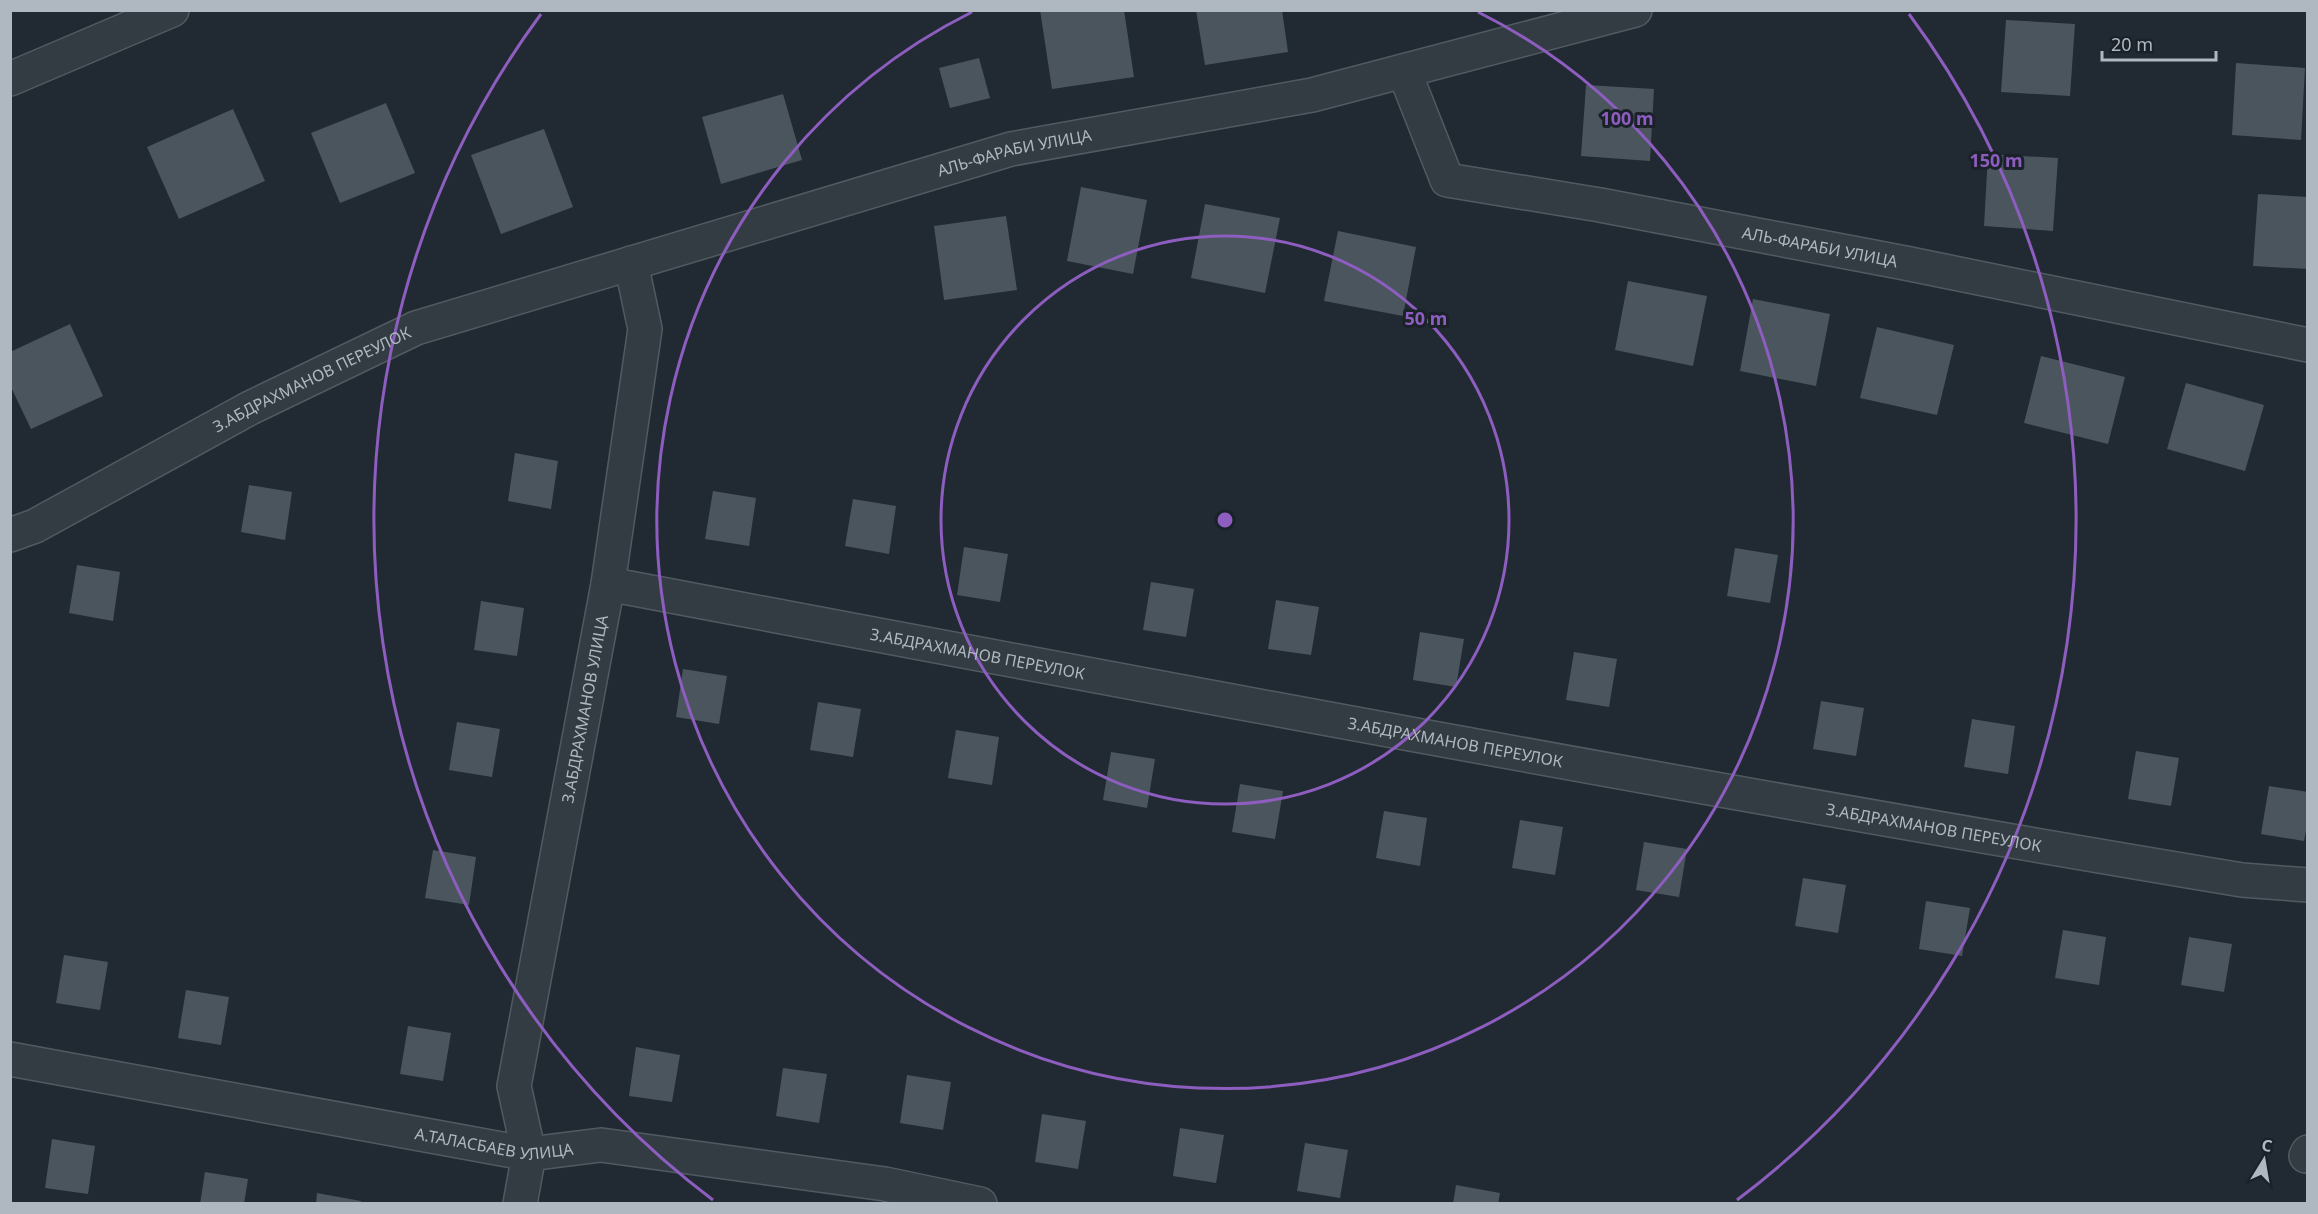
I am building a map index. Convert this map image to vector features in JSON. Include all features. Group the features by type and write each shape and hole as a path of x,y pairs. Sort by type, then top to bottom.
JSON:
{"street":[{"path":"10,79 172,10"},
{"name":"АЛЬ-ФАРАБИ УЛИЦА","path":"632,263 1011,149 1312,95 1635,10"},
{"name":"АЛЬ-ФАРАБИ УЛИЦА","path":"1404,71 1447,180 1600,205 1882,259 2307,345"},
{"name":"З.АБДРАХМАНОВ ПЕРЕУЛОК","path":"10,536 35,526 250,408 416,328 632,263"},
{"name":"З.АБДРАХМАНОВ УЛИЦА","path":"529,1154 514,1086 608,584 645,329 632,263"},
{"name":"З.АБДРАХМАНОВ ПЕРЕУЛОК","path":"608,584 1335,721 1850,814 2242,880 2307,885"},
{"name":"А.ТАЛАСБАЕВ УЛИЦА","path":"10,1059 529,1154 601,1145 885,1184 980,1203"},
{"path":"520,1203 529,1154"}],"building":[{"path":"1040,10 1124,10 1134,77 1052,89"},
{"path":"1196,10 1282,10 1288,52 1205,65"},
{"path":"2006,20 2075,24 2070,96 2001,92"},
{"path":"979,58 990,98 950,108 939,68"},
{"path":"2236,63 2305,68 2301,140 2232,135"},
{"path":"1586,85 1654,89 1650,161 1581,156"},
{"path":"783,94 802,160 721,184 702,117"},
{"path":"386,103 415,173 340,203 311,133"},
{"path":"233,109 265,181 179,219 147,147"},
{"path":"544,129 573,207 501,234 471,155"},
{"path":"1988,154 2058,158 2053,231 1984,226"},
{"path":"1081,187 1147,200 1133,274 1067,261"},
{"path":"2258,194 2308,197 2308,269 2253,266"},
{"path":"1205,204 1280,218 1265,293 1191,278"},
{"path":"1006,216 1017,290 944,300 934,226"},
{"path":"1338,231 1416,247 1403,316 1324,301"},
{"path":"1628,281 1707,296 1693,366 1615,350"},
{"path":"1753,299 1830,314 1816,386 1740,371"},
{"path":"70,324 103,396 31,429 10,385 10,352"},
{"path":"1877,327 1954,345 1937,415 1860,398"},
{"path":"2041,356 2125,377 2108,444 2024,423"},
{"path":"2186,383 2264,405 2245,471 2167,449"},
{"path":"515,453 558,461 551,509 508,501"},
{"path":"249,485 292,492 285,540 241,532"},
{"path":"713,491 756,498 749,546 705,539"},
{"path":"853,499 896,506 889,554 845,546"},
{"path":"964,547 1008,554 1000,602 957,595"},
{"path":"1735,548 1778,555 1770,603 1727,596"},
{"path":"77,565 120,572 113,621 69,613"},
{"path":"1151,582 1194,589 1186,637 1143,630"},
{"path":"1276,600 1319,607 1311,655 1268,649"},
{"path":"481,601 524,608 517,656 474,650"},
{"path":"1420,632 1464,639 1456,687 1413,680"},
{"path":"1574,652 1617,659 1609,707 1566,700"},
{"path":"683,669 727,676 719,724 676,717"},
{"path":"1821,701 1864,708 1856,756 1813,749"},
{"path":"818,702 861,709 853,757 810,750"},
{"path":"1972,719 2015,726 2008,774 1964,767"},
{"path":"457,722 500,729 492,777 449,770"},
{"path":"956,730 999,737 992,785 948,778"},
{"path":"2136,751 2179,758 2171,806 2128,799"},
{"path":"1111,752 1155,759 1147,808 1103,800"},
{"path":"1240,784 1283,791 1275,839 1232,832"},
{"path":"2269,786 2308,792 2308,820 2304,841 2261,834"},
{"path":"1384,811 1427,818 1420,866 1376,858"},
{"path":"1520,820 1563,827 1555,875 1512,868"},
{"path":"1644,842 1687,849 1679,897 1636,890"},
{"path":"433,850 476,857 469,905 425,898"},
{"path":"1803,878 1846,885 1838,933 1795,926"},
{"path":"1926,901 1970,908 1962,956 1919,949"},
{"path":"2063,930 2106,937 2099,985 2055,978"},
{"path":"2189,937 2232,944 2224,992 2181,985"},
{"path":"64,955 108,962 100,1010 56,1003"},
{"path":"186,990 229,997 221,1045 178,1038"},
{"path":"408,1026 451,1033 443,1081 400,1074"},
{"path":"636,1047 680,1055 672,1102 629,1096"},
{"path":"783,1068 827,1074 819,1123 776,1116"},
{"path":"907,1075 951,1082 943,1130 900,1123"},
{"path":"1042,1114 1086,1121 1078,1169 1035,1162"},
{"path":"1180,1128 1224,1135 1216,1183 1173,1176"},
{"path":"52,1139 95,1146 88,1194 45,1188"},
{"path":"1305,1143 1348,1150 1340,1198 1297,1191"},
{"path":"205,1172 248,1179 244,1204 200,1204"},
{"path":"1456,1185 1500,1193 1498,1204 1453,1204"},
{"path":"317,1193 361,1201 360,1204 316,1204"}]}
